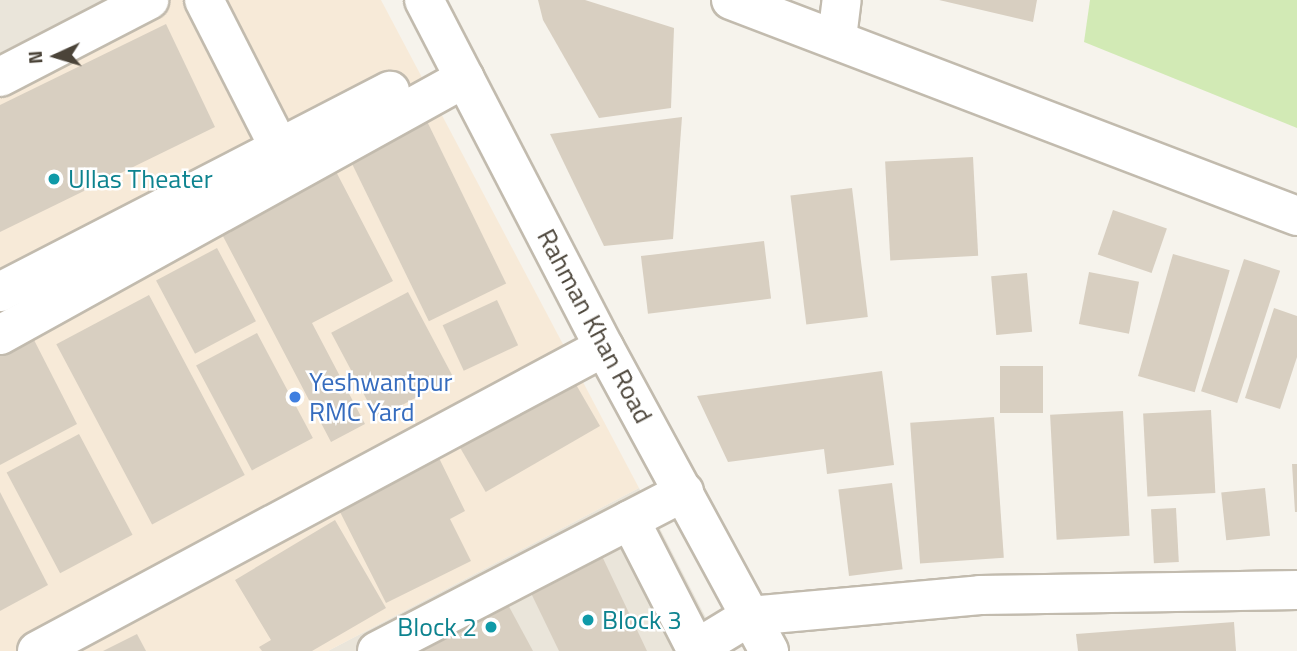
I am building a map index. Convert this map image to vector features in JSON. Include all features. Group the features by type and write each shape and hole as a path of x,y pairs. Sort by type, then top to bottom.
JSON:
{"street":[{"path":"0,77 149,0"},
{"path":"204,0 279,147"},
{"name":"Rahman Khan Road","path":"424,0 604,347 769,651"},
{"path":"731,0 837,38 1297,216"},
{"path":"837,38 842,0"},
{"path":"0,292 279,147 459,68"},
{"path":"0,335 459,68"},
{"path":"37,651 604,347"},
{"path":"377,651 684,492"},
{"path":"630,520 696,650 750,616 980,595 1297,590"}],"shaded area":[{"path":"0,0 104,0 0,53"},
{"name":"Yeshwantpur RMC Yard","path":"104,0 381,0 639,488 328,651 0,651 0,53"},
{"path":"639,488 723,651 328,651"}],"green space":[{"path":"1090,0 1297,0 1297,128 1084,42"}],"building":[{"path":"538,0 585,0 674,28 671,108 599,118 543,20"},
{"path":"939,0 1037,0 1033,22"},
{"name":"Ullas Theater","path":"166,24 215,127 0,232 0,105"},
{"path":"422,111 506,284 429,321 345,149"},
{"path":"682,117 673,239 604,246 550,134"},
{"path":"973,157 978,256 890,260 885,162"},
{"path":"330,160 393,281 312,323 365,424 331,442 215,221"},
{"path":"852,188 868,317 806,325 790,196"},
{"path":"1113,210 1167,229 1152,273 1098,254"},
{"path":"764,241 771,299 648,314 641,256"},
{"path":"217,248 256,321 195,354 156,280"},
{"path":"1173,254 1230,270 1195,392 1138,376"},
{"path":"1244,259 1280,271 1237,403 1201,391"},
{"path":"1089,272 1139,282 1129,334 1079,324"},
{"path":"1027,273 1032,332 996,335 991,276"},
{"path":"408,292 454,378 377,418 331,333"},
{"path":"149,295 245,475 152,524 56,344"},
{"path":"497,300 518,345 464,371 443,325"},
{"path":"1274,308 1297,316 1297,357 1280,409 1245,398"},
{"path":"257,333 313,438 252,470 196,365"},
{"path":"33,338 77,424 0,465 0,355"},
{"path":"1000,366 1043,366 1043,413 1000,413"},
{"path":"882,371 894,465 827,474 824,449 728,462 697,396"},
{"path":"574,381 600,426 486,492 460,447"},
{"path":"1211,410 1215,493 1147,496 1143,414"},
{"path":"1123,411 1130,536 1057,540 1050,415"},
{"path":"994,417 1004,558 920,564 910,423"},
{"path":"79,434 133,535 60,573 7,472"},
{"path":"439,458 465,511 450,519 471,561 386,603 338,508"},
{"path":"1292,464 1297,464 1297,512 1295,512"},
{"path":"892,483 903,569 849,576 838,490"},
{"path":"1265,488 1270,536 1226,540 1221,493"},
{"path":"0,492 48,585 0,611"},
{"path":"1176,508 1179,562 1154,563 1151,509"},
{"path":"335,520 386,608 312,651 262,651 259,647 271,640 235,580"},
{"name":"Block 3","path":"601,554 647,651 559,651 529,589"},
{"name":"Block 2","path":"507,603 533,651 419,651"},
{"path":"1234,622 1236,651 1078,651 1076,634"},
{"path":"137,634 146,651 103,651"}],"place":[{"name":"Ullas Theater","path":"54,179"},
{"name":"Yeshwantpur RMC Yard","path":"295,397"},
{"name":"Block 3","path":"588,620"},
{"name":"Block 2","path":"491,627"}]}
